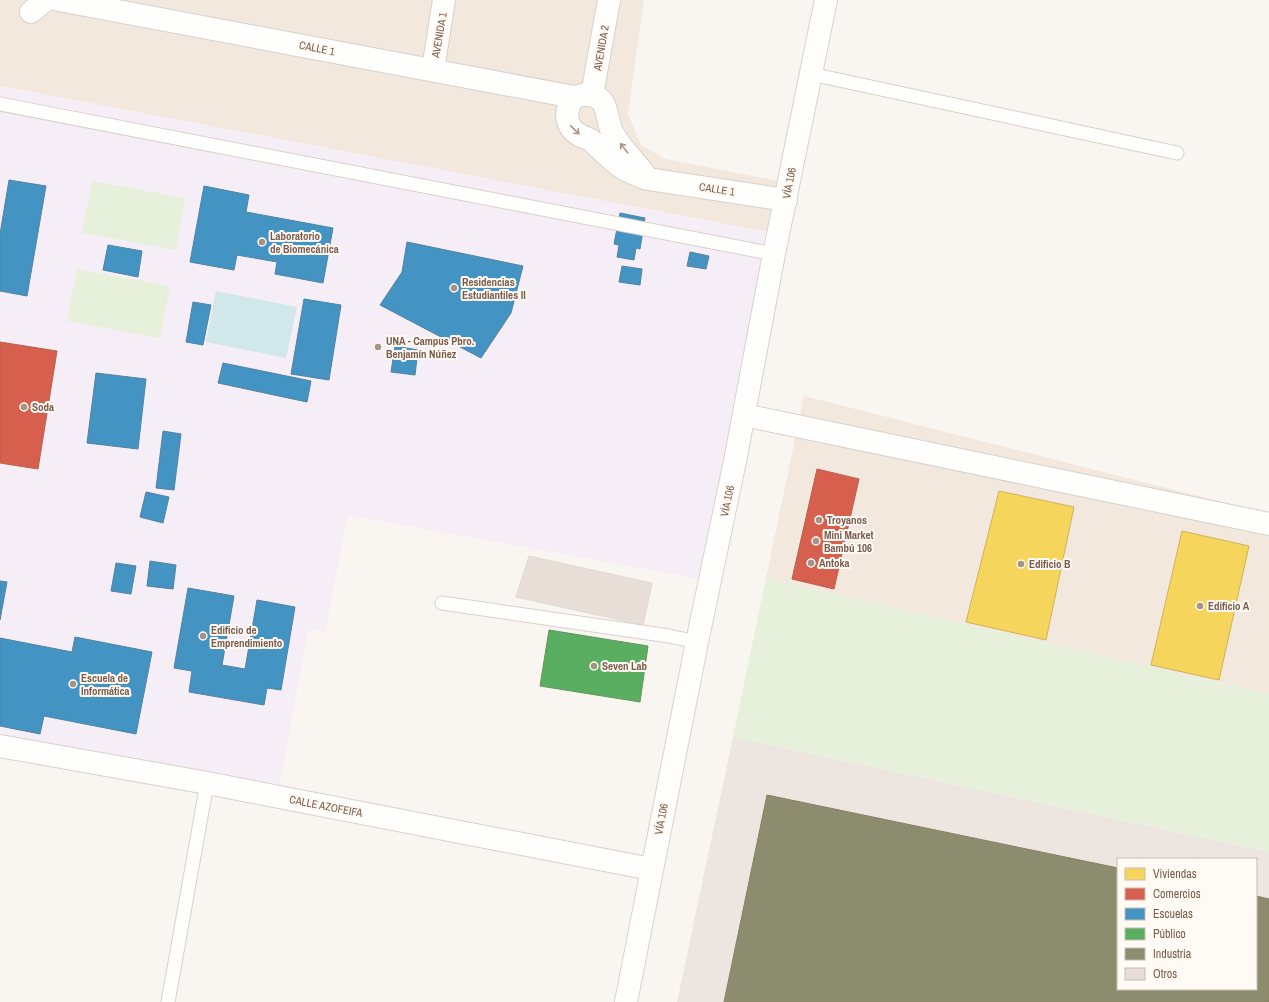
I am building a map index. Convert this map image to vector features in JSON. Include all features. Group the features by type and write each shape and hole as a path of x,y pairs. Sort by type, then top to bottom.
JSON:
{"street":[{"name":"CALLE 1","path":"59,0 583,96"},
{"name":"AVENIDA 1","path":"433,69 444,0"},
{"name":"AVENIDA 2","path":"583,96 609,0"},
{"name":"VÍA 106","path":"626,1002 651,869 744,415 774,254 826,0"},
{"name":"CALLE 1","path":"583,96 568,105 566,115 568,122 573,130 590,139 615,165 648,179 786,200"},
{"path":"583,96 601,100 606,109 608,122 613,134 648,179"},
{"path":"744,415 1269,524"},
{"name":"CALLE AZOFEIFA","path":"0,746 207,783 651,869"}],"lane":[{"path":"811,74 1177,153"},
{"path":"0,106 774,254"},
{"path":"442,603 669,636 697,642"},
{"path":"168,1002 207,783"}],"shaded area":[{"path":"0,0 644,0 628,114 641,145 665,159 789,183 778,234 0,86"},
{"name":"UNA - Campus Pbro. Benjamín Núñez","path":"0,86 778,234 711,581 348,515 325,632 308,630 279,789 0,735"},
{"path":"804,396 1269,514 1269,694 766,578"},
{"path":"733,737 1269,852 1269,1002 677,1002"}],"green space":[{"path":"92,181 185,198 176,250 82,233"},
{"path":"77,269 170,286 160,338 67,321"},
{"path":"766,578 1269,694 1269,852 733,737"}],"water":[{"path":"216,291 297,307 286,358 206,342"}],"building: Viviendas":[{"name":"Edificio B","path":"999,491 1074,507 1046,640 966,622"},
{"name":"Edificio A","path":"1182,531 1249,546 1219,680 1151,665"}],"building: Comercios":[{"name":"Soda","path":"0,342 57,351 38,469 0,463"},
{"path":"817,469 859,479 834,589 792,579"}],"building: Escuelas":[{"path":"9,180 46,186 27,296 0,291 0,234"},
{"name":"Laboratorio de Biomecánica","path":"204,186 249,195 246,212 333,228 323,283 275,274 277,262 237,255 234,270 190,262"},
{"path":"620,213 645,218 640,249 636,248 634,260 617,257 619,245 614,244"},
{"name":"Residencias Estudiantiles II","path":"407,242 523,266 511,313 481,358 380,305 402,272"},
{"path":"108,245 142,251 138,277 103,270"},
{"path":"690,252 709,256 706,269 687,266"},
{"path":"622,266 642,269 640,285 619,282"},
{"path":"304,299 341,305 329,380 291,374"},
{"path":"193,302 211,305 203,345 186,342"},
{"path":"395,346 418,350 415,375 391,372"},
{"path":"223,363 311,381 307,402 218,383"},
{"path":"96,373 146,379 138,449 87,443"},
{"path":"163,431 181,434 174,490 156,488"},
{"path":"146,492 169,497 163,523 140,517"},
{"path":"150,561 176,565 173,589 147,586"},
{"path":"116,563 136,566 131,594 111,591"},
{"path":"0,581 7,582 0,620"},
{"name":"Edificio de Emprendimiento","path":"188,588 234,596 222,665 245,669 257,600 295,607 281,690 267,688 264,705 189,692 192,671 174,668"},
{"name":"Escuela de Informática","path":"75,637 152,652 136,734 44,716 40,734 0,726 0,638 72,652"}],"building: Público":[{"name":"Seven Lab","path":"549,630 648,646 640,702 540,686"}],"building: Industria":[{"path":"767,795 1117,868 1117,990 1257,990 1257,896 1269,899 1269,1002 724,1002"}],"building: Otros":[{"path":"529,556 652,583 643,625 516,597"}],"place":[{"name":"Laboratorio de Biomecánica","path":"262,242"},
{"name":"Residencias Estudiantiles II","path":"454,288"},
{"name":"UNA - Campus Pbro. Benjamín Núñez","path":"378,347"},
{"name":"Soda","path":"24,407"},
{"name":"Troyanos","path":"819,520"},
{"name":"Mini Market Bambú 106","path":"816,541"},
{"name":"Antoka","path":"811,563"},
{"name":"Edificio B","path":"1021,564"},
{"name":"Edificio A","path":"1200,606"},
{"name":"Edificio de Emprendimiento","path":"203,636"},
{"name":"Seven Lab","path":"594,666"},
{"name":"Escuela de Informática","path":"73,684"}]}
